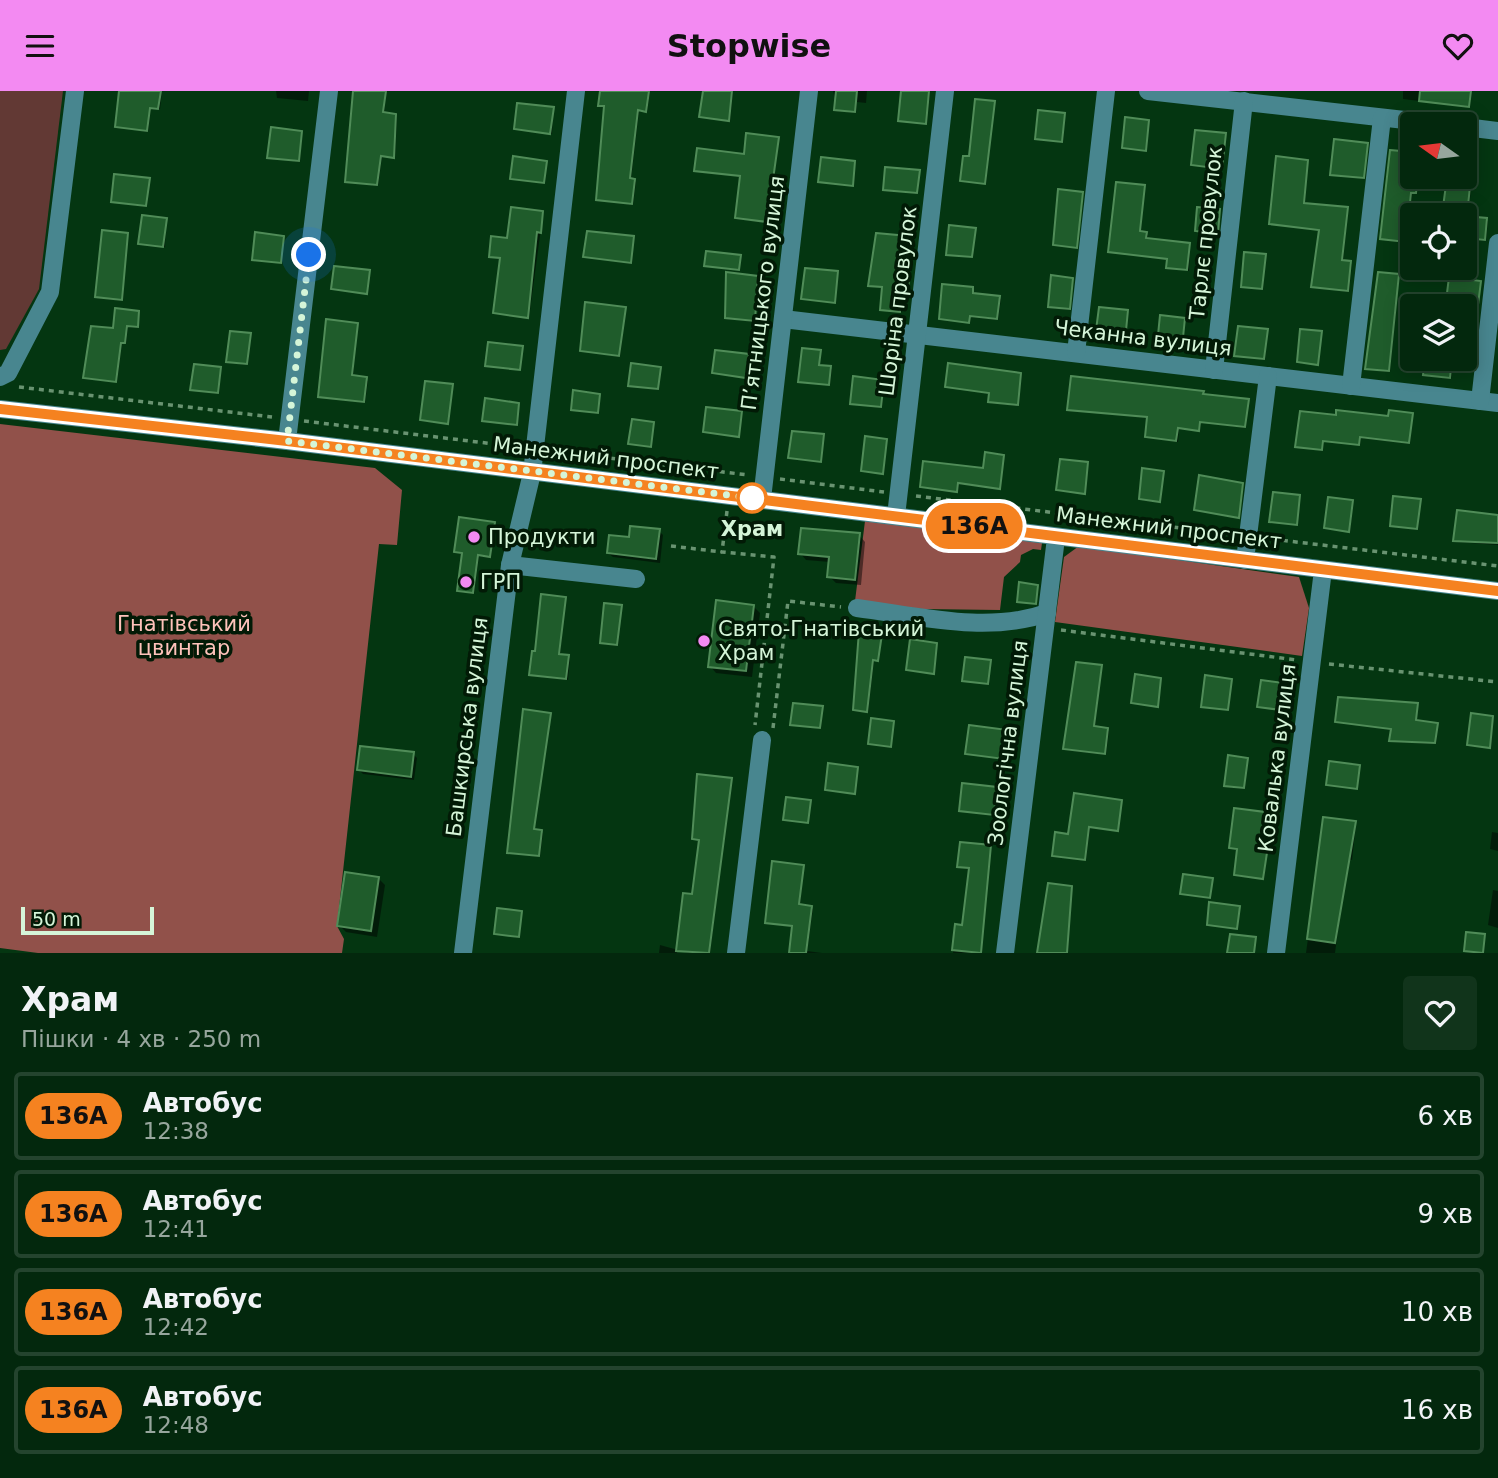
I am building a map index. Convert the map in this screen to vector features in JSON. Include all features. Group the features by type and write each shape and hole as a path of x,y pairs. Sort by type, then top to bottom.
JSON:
{"street":[{"path":"0,377 8,373 50,292 75,91"},
{"path":"287,441 329,91"},
{"name":"Башкирська вулиця","path":"463,953 510,565 532,473 576,91"},
{"name":"П’ятницького вулиця","path":"762,499 809,91"},
{"name":"Шоріна провулок","path":"897,516 945,91"},
{"path":"1076,353 1106,91"},
{"path":"1148,91 1400,120"},
{"name":"Тарлє провулок","path":"1214,370 1244,101"},
{"path":"1351,386 1382,118"},
{"path":"1477,128 1498,131"},
{"path":"1480,401 1498,243"},
{"name":"Чеканна вулиця","path":"783,319 1498,403"},
{"path":"1245,560 1268,376"},
{"name":"Манежний проспект","path":"0,409 287,441 1498,591"},
{"name":"Зоологічна вулиця","path":"1005,953 1056,538"},
{"path":"510,565 636,579"},
{"name":"Ковалька вулиця","path":"1276,953 1323,569"},
{"path":"857,608 994,624 1046,620"},
{"path":"736,953 762,740"}],"path":[{"path":"722,552 729,495"},
{"path":"671,546 774,557 754,734 762,740 772,736 788,601 857,608"},
{"path":"1046,620 1311,662 1498,682"}],"shaded area":[{"path":"0,91 63,91 39,289 6,349 0,350"}],"green space":[{"name":"Гнатівський цвинтар","path":"0,424 375,468 402,490 397,545 379,544 337,926 344,939 342,953 38,953 0,948"},
{"path":"865,521 1042,543 1041,550 1033,549 1021,555 1020,562 1004,577 1000,610 922,609 855,601"},
{"path":"1079,546 1299,577 1309,608 1302,656 1055,622 1064,557"}],"building":[{"path":"119,91 161,91 158,109 150,108 147,131 115,127"},
{"path":"353,91 386,91 383,112 396,114 394,158 381,156 377,185 345,182"},
{"path":"600,91 649,91 646,112 638,110 630,178 635,179 632,204 596,200 604,106 598,106"},
{"path":"703,91 732,91 729,121 699,117"},
{"path":"836,91 857,91 855,112 834,110"},
{"path":"901,91 929,91 926,124 898,121"},
{"path":"1420,91 1471,91 1469,107 1419,101"},
{"path":"975,99 995,101 985,184 960,181 963,156 969,156"},
{"path":"517,103 554,107 550,134 514,129"},
{"path":"1038,110 1065,113 1062,142 1035,139"},
{"path":"1125,117 1149,120 1146,151 1122,148"},
{"path":"271,127 302,131 299,161 267,158"},
{"path":"1195,130 1226,133 1222,169 1191,165"},
{"path":"746,133 779,137 767,222 735,218 740,176 694,171 697,148 744,154"},
{"path":"1334,139 1368,143 1364,178 1330,175"},
{"path":"1390,150 1400,151 1400,189 1416,189 1416,193 1411,193 1410,203 1400,203 1400,241 1380,239"},
{"path":"513,156 547,161 544,183 510,179"},
{"path":"1276,156 1308,160 1304,203 1348,207 1342,260 1351,261 1348,291 1311,287 1319,230 1269,224"},
{"path":"821,157 855,161 853,186 818,182"},
{"path":"885,167 920,170 917,193 883,190"},
{"path":"114,174 150,178 146,206 111,202"},
{"path":"1116,182 1145,185 1140,231 1147,232 1146,238 1190,243 1187,270 1166,268 1167,259 1108,252"},
{"path":"1058,189 1083,192 1077,248 1053,245"},
{"path":"1445,189 1470,189 1468,203 1444,203"},
{"path":"511,207 543,211 541,233 537,232 528,318 493,313 500,258 489,257 491,236 507,238"},
{"path":"1197,207 1220,209 1218,234 1195,231"},
{"path":"142,215 167,218 163,247 138,244"},
{"path":"1477,217 1487,218 1485,240 1477,239"},
{"path":"949,225 976,228 972,257 946,255"},
{"path":"102,230 128,233 122,300 95,297"},
{"path":"587,231 634,236 631,263 583,257"},
{"path":"255,232 284,236 281,263 252,260"},
{"path":"876,233 908,236 906,259 911,260 908,290 903,289 900,312 880,310 882,287 868,286"},
{"path":"706,251 741,255 739,270 704,266"},
{"path":"1244,252 1266,254 1262,289 1241,287"},
{"path":"334,266 370,270 367,294 331,289"},
{"path":"805,268 838,271 835,303 801,299"},
{"path":"726,272 758,276 755,321 725,318"},
{"path":"1378,272 1399,274 1389,371 1365,369"},
{"path":"1051,275 1073,278 1070,309 1048,307"},
{"path":"1449,280 1481,281 1478,305 1477,294 1447,294"},
{"path":"942,284 973,287 973,293 1000,296 997,319 970,316 969,323 939,319"},
{"path":"585,302 626,307 619,356 580,351"},
{"path":"1099,307 1128,310 1125,341 1095,338"},
{"path":"115,308 139,311 138,327 127,326 125,343 121,343 116,382 83,378 91,326 113,328"},
{"path":"1160,315 1185,318 1182,347 1157,345"},
{"path":"326,319 358,323 352,375 367,377 364,402 318,397"},
{"path":"1238,326 1268,329 1264,359 1234,356"},
{"path":"1300,329 1322,331 1318,365 1297,362"},
{"path":"230,331 251,333 247,364 226,362"},
{"path":"488,342 523,346 520,370 485,366"},
{"path":"802,348 821,350 819,365 831,366 829,385 798,382"},
{"path":"715,350 749,354 746,378 712,373"},
{"path":"631,363 661,367 658,389 628,386"},
{"path":"948,363 1021,373 1018,405 988,402 989,393 945,387"},
{"path":"194,364 221,367 218,393 190,390"},
{"path":"1424,371 1451,371 1450,378 1423,375"},
{"path":"853,376 884,380 881,407 850,404"},
{"path":"1071,376 1204,391 1203,394 1249,399 1245,427 1200,422 1199,431 1178,428 1176,441 1145,437 1147,417 1067,410"},
{"path":"425,381 453,384 448,424 420,420"},
{"path":"573,390 600,394 598,413 571,410"},
{"path":"485,398 519,403 517,425 482,421"},
{"path":"706,407 742,411 739,437 703,432"},
{"path":"1336,410 1388,416 1389,410 1413,413 1409,443 1360,437 1359,445 1323,441 1322,450 1295,447 1300,411 1336,415"},
{"path":"632,419 654,422 651,447 628,444"},
{"path":"792,431 824,434 821,462 788,458"},
{"path":"865,436 887,439 883,474 861,471"},
{"path":"985,452 1004,455 1000,489 958,483 957,492 920,487 923,461 983,468"},
{"path":"1060,459 1088,462 1085,494 1056,490"},
{"path":"1142,468 1164,471 1160,502 1139,499"},
{"path":"1199,475 1243,483 1239,518 1194,510"},
{"path":"1273,492 1300,495 1297,525 1269,522"},
{"path":"1393,496 1421,499 1417,529 1390,526"},
{"path":"1328,497 1353,500 1349,532 1324,528"},
{"path":"1457,510 1498,515 1498,543 1453,541"},
{"name":"Продукти","path":"459,517 495,522 490,557 478,555 473,593 457,591 462,553 454,552"},
{"path":"630,526 660,529 656,559 607,553 609,535 629,537"},
{"path":"801,528 860,533 855,580 827,577 829,557 798,554"},
{"path":"1019,582 1038,585 1036,604 1017,602"},
{"path":"541,594 566,597 559,654 569,655 566,679 529,675 532,651 535,651"},
{"path":"716,600 754,605 746,671 708,667"},
{"path":"604,603 622,605 617,645 600,643"},
{"path":"859,631 882,634 878,661 873,660 867,712 853,710"},
{"path":"910,639 937,643 934,674 906,670"},
{"path":"965,657 991,660 988,684 962,681"},
{"path":"1076,662 1102,665 1094,726 1108,728 1105,754 1063,749"},
{"path":"1135,674 1161,678 1158,707 1131,703"},
{"path":"1205,675 1232,679 1228,710 1201,707"},
{"path":"1261,680 1292,684 1289,711 1257,707"},
{"path":"1338,697 1418,703 1416,720 1438,723 1435,743 1389,741 1391,729 1335,722"},
{"path":"793,703 823,706 820,728 790,725"},
{"path":"523,709 551,713 534,829 542,830 539,856 507,853"},
{"path":"1471,713 1493,716 1490,748 1467,745"},
{"path":"871,718 894,721 891,747 868,744"},
{"path":"969,725 1008,730 1004,759 965,754"},
{"path":"360,746 414,752 411,777 357,770"},
{"path":"1228,755 1248,758 1244,788 1224,786"},
{"path":"1329,761 1360,765 1357,789 1326,785"},
{"path":"828,763 858,767 855,794 825,790"},
{"path":"697,774 732,778 709,953 676,951 683,893 692,894 699,840 692,839"},
{"path":"962,783 997,787 994,815 959,811"},
{"path":"1074,793 1122,800 1118,831 1089,827 1085,860 1052,856 1055,832 1068,834"},
{"path":"786,797 811,800 808,823 783,820"},
{"path":"1234,808 1273,813 1263,879 1234,875 1237,849 1229,848"},
{"path":"1323,817 1356,821 1335,943 1307,939"},
{"path":"960,842 991,845 981,953 952,950 955,924 962,925 969,868 957,867"},
{"path":"772,861 804,865 799,904 812,906 806,953 789,953 792,926 765,923"},
{"path":"345,872 379,877 371,931 337,926"},
{"path":"1183,874 1213,878 1210,898 1180,894"},
{"path":"1048,883 1072,886 1067,953 1037,953"},
{"path":"1209,902 1240,906 1237,929 1207,925"},
{"path":"497,908 522,911 519,937 494,934"},
{"path":"1466,932 1485,934 1483,953 1464,951"},
{"path":"1230,934 1256,937 1254,953 1227,953"}],"bus line":[{"name":"136А","path":"0,409 287,441 1498,591"}],"place":[{"name":"Храм","path":"752,498"},
{"name":"Продукти","path":"474,537"},
{"name":"ГРП","path":"466,582"},
{"name":"Свято-Гнатівський Храм","path":"704,641"}],"route":[{"path":"309,255 287,441 752,498"}]}
